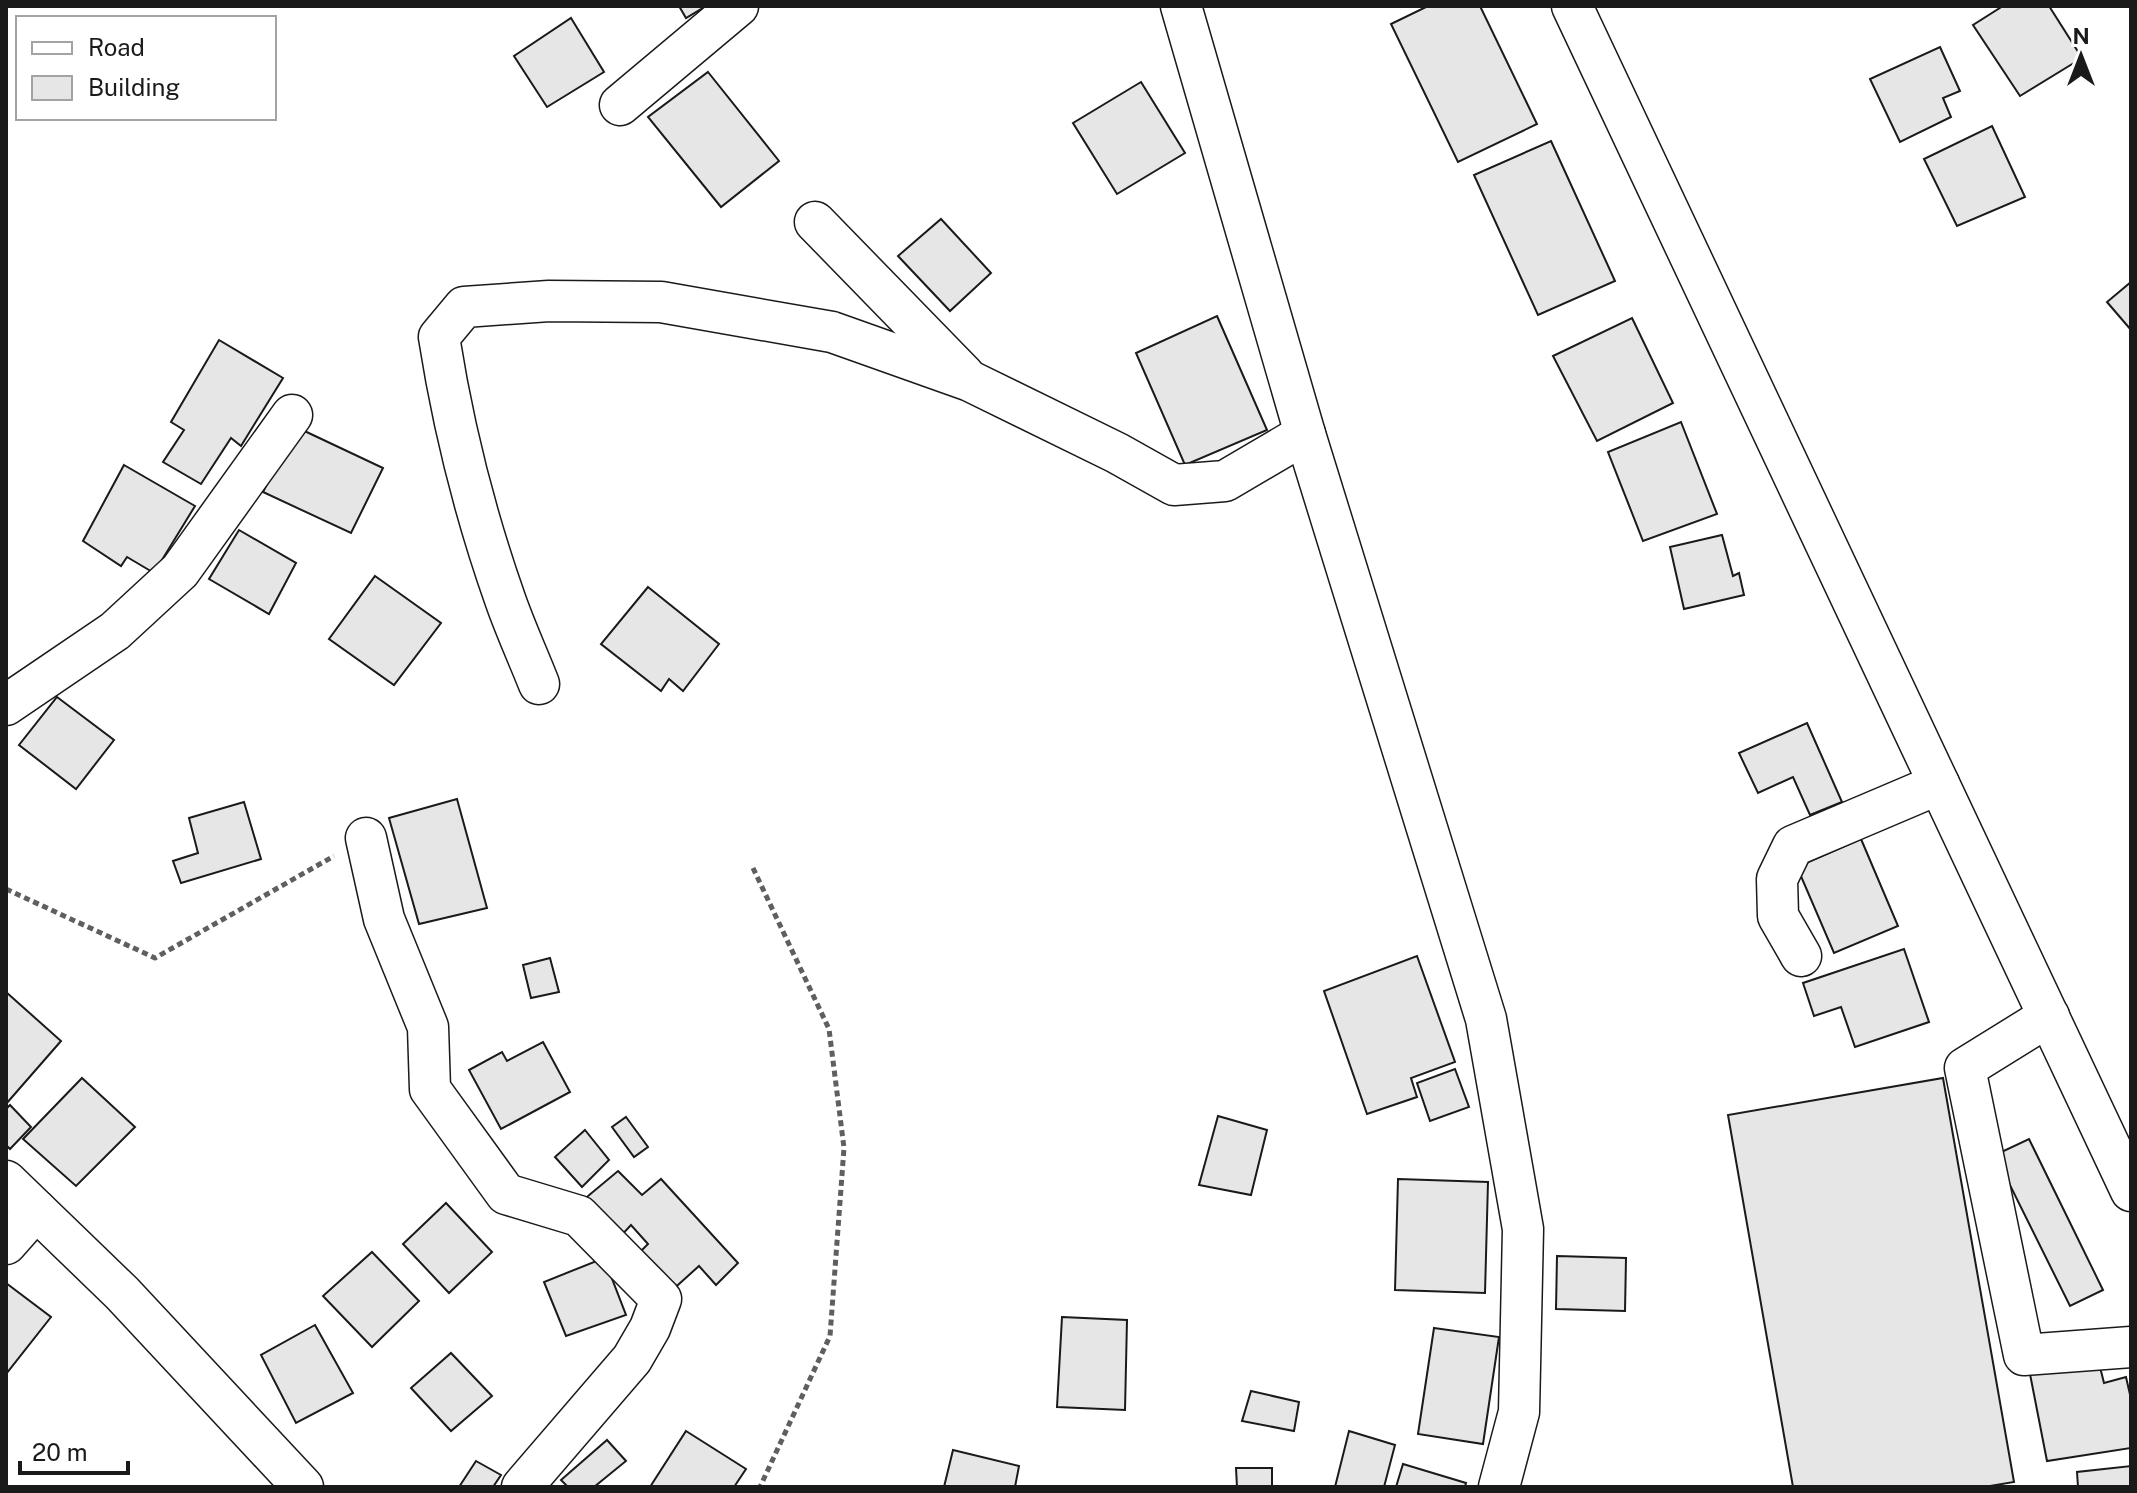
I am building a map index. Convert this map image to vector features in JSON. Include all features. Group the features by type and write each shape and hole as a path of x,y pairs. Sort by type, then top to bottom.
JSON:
{"street":[{"path":"620,105 738,6"},
{"path":"1181,6 1305,434 1486,1019 1523,1229 1519,1412 1499,1487"},
{"path":"1572,6 2131,1191"},
{"path":"815,222 970,381"},
{"path":"539,684 505,601 470,490 446,381 439,337 464,307 549,301 661,302 832,332 970,381 1117,453 1174,485 1225,481 1305,434"},
{"path":"6,705 115,631 180,571 292,415"},
{"path":"1801,956 1778,916 1777,879 1793,846 1939,784"},
{"path":"366,838 384,919 428,1027 430,1089 506,1194 579,1216 661,1299 650,1328 632,1359 522,1487"},
{"path":"2049,1016 1965,1068 2024,1355 2131,1347"},
{"path":"6,1181 122,1293 303,1487"},
{"path":"6,1244 36,1210"}],"path":[{"path":"6,889 155,958 366,838"},
{"path":"753,868 829,1029 844,1148 830,1336 760,1487"}],"building":[{"path":"679,6 706,6 686,18"},
{"path":"1428,6 1480,6 1537,124 1458,162 1391,24"},
{"path":"2003,6 2049,6 2082,58 2020,96 1973,25"},
{"path":"571,18 604,72 547,107 514,56"},
{"path":"1940,47 1960,91 1943,98 1951,117 1900,142 1870,79"},
{"path":"708,72 779,161 721,207 648,117"},
{"path":"1141,82 1185,153 1117,194 1073,123"},
{"path":"1992,126 2025,197 1957,226 1924,159"},
{"path":"1551,141 1615,281 1538,315 1474,175"},
{"path":"941,219 991,273 950,311 898,256"},
{"path":"2131,282 2131,330 2107,302"},
{"path":"1217,316 1267,430 1185,465 1136,353"},
{"path":"1632,318 1673,403 1597,441 1553,356"},
{"path":"219,340 283,378 241,446 231,438 201,484 163,462 184,430 171,422"},
{"path":"1681,422 1717,514 1643,541 1608,452"},
{"path":"296,427 383,468 351,533 263,492"},
{"path":"124,465 195,506 154,573 127,557 121,566 83,541"},
{"path":"239,530 296,563 269,614 209,579"},
{"path":"1722,535 1733,576 1739,573 1744,595 1684,609 1670,547"},
{"path":"375,576 441,623 394,685 329,639"},
{"path":"648,587 719,644 683,691 669,679 661,691 601,644"},
{"path":"57,697 114,740 76,789 19,745"},
{"path":"1807,723 1842,802 1810,815 1793,777 1758,793 1739,753"},
{"path":"457,799 487,908 419,924 389,818"},
{"path":"244,802 261,859 181,883 173,861 198,853 189,818"},
{"path":"1861,839 1898,926 1834,953 1797,867"},
{"path":"1904,949 1929,1022 1855,1047 1841,1007 1814,1016 1803,983"},
{"path":"1417,956 1455,1062 1411,1078 1417,1097 1367,1114 1324,991"},
{"path":"550,958 559,992 531,998 523,965"},
{"path":"6,992 61,1041 6,1104"},
{"path":"543,1042 570,1092 501,1129 469,1070 502,1052 507,1061"},
{"path":"1455,1069 1469,1107 1430,1121 1417,1083"},
{"path":"82,1078 135,1127 76,1186 23,1139"},
{"path":"1943,1078 2014,1482 1984,1487 1793,1487 1728,1115"},
{"path":"10,1105 31,1127 10,1149 6,1145 6,1109"},
{"path":"1218,1116 1267,1130 1251,1195 1199,1185"},
{"path":"626,1117 648,1147 634,1157 612,1127"},
{"path":"585,1130 609,1160 582,1187 555,1157"},
{"path":"2029,1139 2103,1290 2070,1306 1995,1155"},
{"path":"618,1171 642,1195 661,1179 738,1263 716,1285 699,1266 669,1293 637,1255 648,1244 631,1225 618,1239 582,1201"},
{"path":"1398,1179 1488,1182 1485,1293 1395,1290"},
{"path":"446,1203 492,1252 449,1293 403,1244"},
{"path":"372,1252 419,1301 372,1347 323,1296"},
{"path":"1557,1256 1626,1258 1625,1311 1556,1309"},
{"path":"604,1258 626,1315 566,1336 544,1282"},
{"path":"6,1283 51,1317 6,1374"},
{"path":"1062,1317 1127,1320 1125,1410 1057,1407"},
{"path":"315,1325 353,1393 296,1423 261,1355"},
{"path":"1434,1328 1499,1337 1483,1444 1418,1434"},
{"path":"451,1353 492,1396 451,1431 411,1388"},
{"path":"2099,1363 2104,1383 2126,1377 2131,1399 2131,1448 2047,1461 2030,1374"},
{"path":"1251,1391 1299,1402 1294,1431 1242,1421"},
{"path":"686,1431 746,1469 734,1487 650,1487"},
{"path":"1349,1431 1395,1445 1384,1487 1335,1487"},
{"path":"607,1440 626,1461 594,1487 568,1487 561,1480"},
{"path":"953,1450 1019,1466 1015,1487 944,1487"},
{"path":"476,1461 501,1475 493,1487 459,1487"},
{"path":"1403,1464 1466,1483 1465,1487 1396,1487"},
{"path":"2131,1466 2131,1487 2078,1487 2077,1472"},
{"path":"1236,1468 1272,1468 1272,1487 1237,1487"}]}
